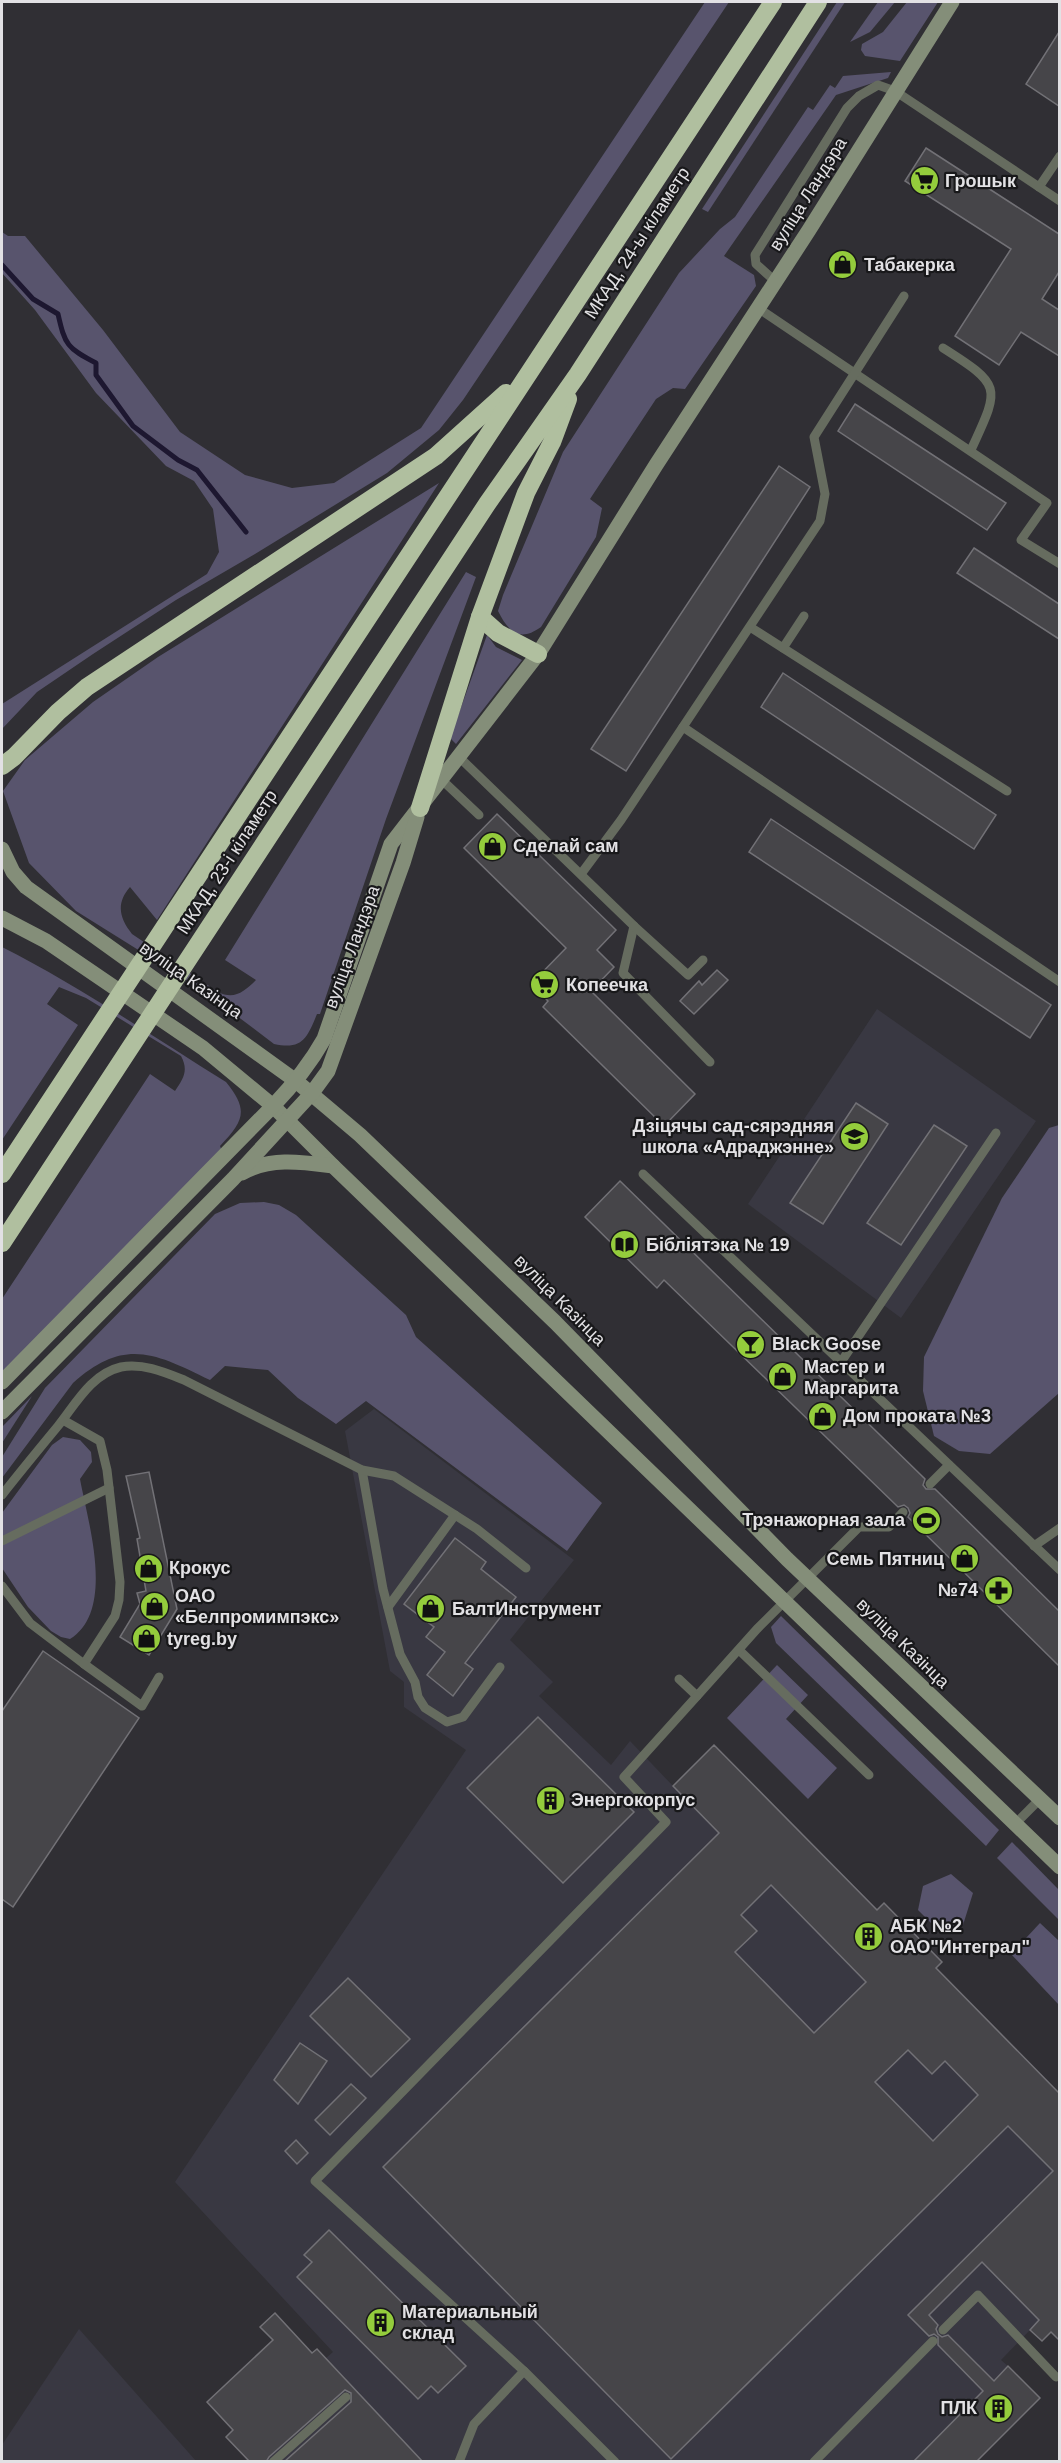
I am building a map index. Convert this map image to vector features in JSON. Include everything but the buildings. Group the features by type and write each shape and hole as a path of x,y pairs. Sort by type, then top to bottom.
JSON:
{"highway":[{"name":"МКАД, 24-ы кіламетр","path":"455,485 773,2"},
{"name":"МКАД, 24-ы кіламетр","path":"487,504 578,374 818,2"},
{"path":"2,766 14,757 58,712 95,681 436,456 498,402 543,351"},
{"path":"420,808 480,617 526,493 552,442 578,374"},
{"name":"МКАД, 23-і кіламетр","path":"2,1174 455,485"},
{"name":"МКАД, 23-і кіламетр","path":"2,1243 129,1046 487,504"},
{"path":"480,617 498,633 538,654"}],"main road":[{"name":"вуліца Ландэра","path":"2,1382 297,1081 324,1039 391,844 538,654 952,2"},
{"name":"вуліца Ландэра","path":"2,1412 233,1179 312,1093 328,1071 420,808"},
{"name":"вуліца Казінца","path":"2,853 13,872 33,892 297,1081 360,1135 481,1250 808,1579 1059,1818"},
{"path":"2,918 46,941 203,1048 273,1106 1059,1868"},
{"path":"233,1179 250,1168 288,1161 333,1166"}],"lane":[{"path":"775,282 756,264 755,255 847,108 859,96 878,85 895,92 1059,201"},
{"path":"1039,188 1059,156"},
{"path":"581,874 621,820 820,521 825,494 814,437 904,296"},
{"path":"758,308 971,450 1047,504 1021,540 1059,564"},
{"path":"942,348 978,370 992,389 991,406 971,450"},
{"path":"783,648 804,615"},
{"path":"750,627 1006,791"},
{"path":"683,727 1059,982"},
{"path":"459,757 688,975 703,960"},
{"path":"442,780 479,815"},
{"path":"634,926 623,973 710,1062"},
{"path":"841,1362 996,1133"},
{"path":"643,1174 1059,1570"},
{"path":"2,1495 79,1397 100,1377 120,1367 138,1366 158,1370 184,1380 362,1470 394,1476 477,1529 526,1568"},
{"path":"63,1420 100,1441 109,1488 120,1582 115,1616 84,1664"},
{"path":"930,1484 949,1465"},
{"path":"362,1470 388,1607 400,1654 415,1682 418,1697 425,1708 447,1722 463,1717 500,1667"},
{"path":"2,1541 109,1488"},
{"path":"615,2462 524,2371 315,2181 666,1822 624,1778 739,1650 859,1527 889,1527 903,1512"},
{"path":"388,1607 455,1515"},
{"path":"1035,1546 1059,1528"},
{"path":"2,1586 30,1623 142,1706 159,1677"},
{"path":"739,1650 869,1775"},
{"path":"679,1679 697,1696"},
{"path":"1015,1824 1040,1799"},
{"path":"944,2330 978,2295 1058,2377"},
{"path":"814,2462 933,2341"},
{"path":"459,2462 474,2424 524,2371"},
{"path":"273,2462 346,2397"}],"shaded area":[{"path":"705,2 729,2 463,400 439,430 387,473 176,600 37,692 2,729 2,704 207,574 219,552 213,509 194,481 166,466 96,393 35,310 2,273 2,232 8,236 25,236 103,330 180,432 245,475 292,488 334,483 421,428"},
{"path":"837,2 845,2 708,212 702,209"},
{"path":"878,2 895,2 870,32 850,42"},
{"path":"907,2 938,2 900,61 865,56 861,50 862,44 883,32"},
{"path":"891,72 888,78 836,95 724,256 754,275 756,286 685,389 673,388 656,399 590,499 602,508 596,537 541,627 526,634 510,629 498,611 563,452 679,273 720,229 735,217 808,107 813,110 830,85 835,88 843,76"},
{"path":"439,483 157,920 130,887 121,905 124,922 132,934 218,992 229,995 239,994 252,984 256,980 225,960 466,572 476,577 386,819 320,1014 317,1014 303,1040 292,1045 274,1044 204,991 76,911 29,863 3,791 25,760 93,702 158,657"},
{"path":"487,635 496,647 522,660 456,744 450,738"},
{"path":"2,947 87,995 226,1082 238,1100 241,1115 239,1122 220,1146 222,1151 2,1374 2,1299 150,1074 175,1091 183,1079 185,1066 181,1056 86,998 59,987 47,1004 78,1025 2,1140"},
{"path":"877,1009 1036,1121 901,1318 748,1204"},
{"path":"1059,1125 1059,1393 990,1454 959,1451 934,1436 923,1391 924,1357 1002,1198 1049,1128"},
{"path":"264,1202 279,1205 296,1215 406,1315 416,1337 602,1503 567,1551 366,1401 336,1424 298,1398 268,1370 225,1366 210,1380 156,1357 140,1354 108,1359 73,1383 2,1478 2,1457 45,1388 215,1214 240,1203"},
{"path":"32,1396 2,1443 2,1427"},
{"path":"374,1409 574,1560 510,1640 553,1682 539,1696 611,1765 630,1741 673,1786 714,1745 877,1909 884,1903 942,1962 936,1968 1059,2093 1059,2340 1051,2332 1042,2341 1030,2330 1001,2360 1008,2366 976,2461 261,2461 346,2379 326,2358 333,2352 175,2182 466,1750 404,1707 404,1682 390,1671 345,1431"},
{"path":"63,1437 80,1440 91,1452 92,1462 80,1479 92,1541 95,1587 92,1608 84,1626 70,1639 51,1631 28,1607 2,1568 2,1513 52,1445"},
{"path":"781,1616 999,1830 986,1846 776,1643 771,1627"},
{"path":"777,1665 808,1695 786,1719 837,1768 808,1799 727,1718"},
{"path":"1012,1842 1059,1890 1059,1920 997,1858"},
{"path":"951,1874 973,1893 963,1925 940,1932 918,1910 923,1886"},
{"path":"1040,1923 1059,1941 1059,2005 1011,1954"},
{"path":"79,2329 196,2461 2,2461 2,2445"}],"waterway":[{"path":"2,265 33,299 58,314 65,339 73,349 96,363 96,375 133,426 178,460 197,470 246,532"}],"place":[{"name":"Грошык","path":"924,181"},
{"name":"Табакерка","path":"843,265"},
{"name":"Сделай сам","path":"492,846"},
{"name":"Копеечка","path":"545,985"},
{"name":"Дзіцячы сад-сярэдняя школа «Адраджэнне»","path":"855,1136"},
{"name":"Бібліятэка № 19","path":"625,1245"},
{"name":"Black Goose","path":"751,1344"},
{"name":"Мастер и Маргарита","path":"783,1377"},
{"name":"Дом проката №3","path":"822,1416"},
{"name":"Трэнажорная зала","path":"926,1520"},
{"name":"Семь Пятниц","path":"965,1559"},
{"name":"Крокус","path":"148,1568"},
{"name":"№74","path":"999,1590"},
{"name":"ОАО «Белпромимпэкс»","path":"154,1606"},
{"name":"БалтИнструмент","path":"431,1609"},
{"name":"tyreg.by","path":"146,1639"},
{"name":"Энергокорпус","path":"550,1800"},
{"name":"АБК №2 ОАО\"Интеграл\"","path":"869,1936"},
{"name":"Материальный склад","path":"381,2322"},
{"name":"ПЛК","path":"998,2408"}]}
